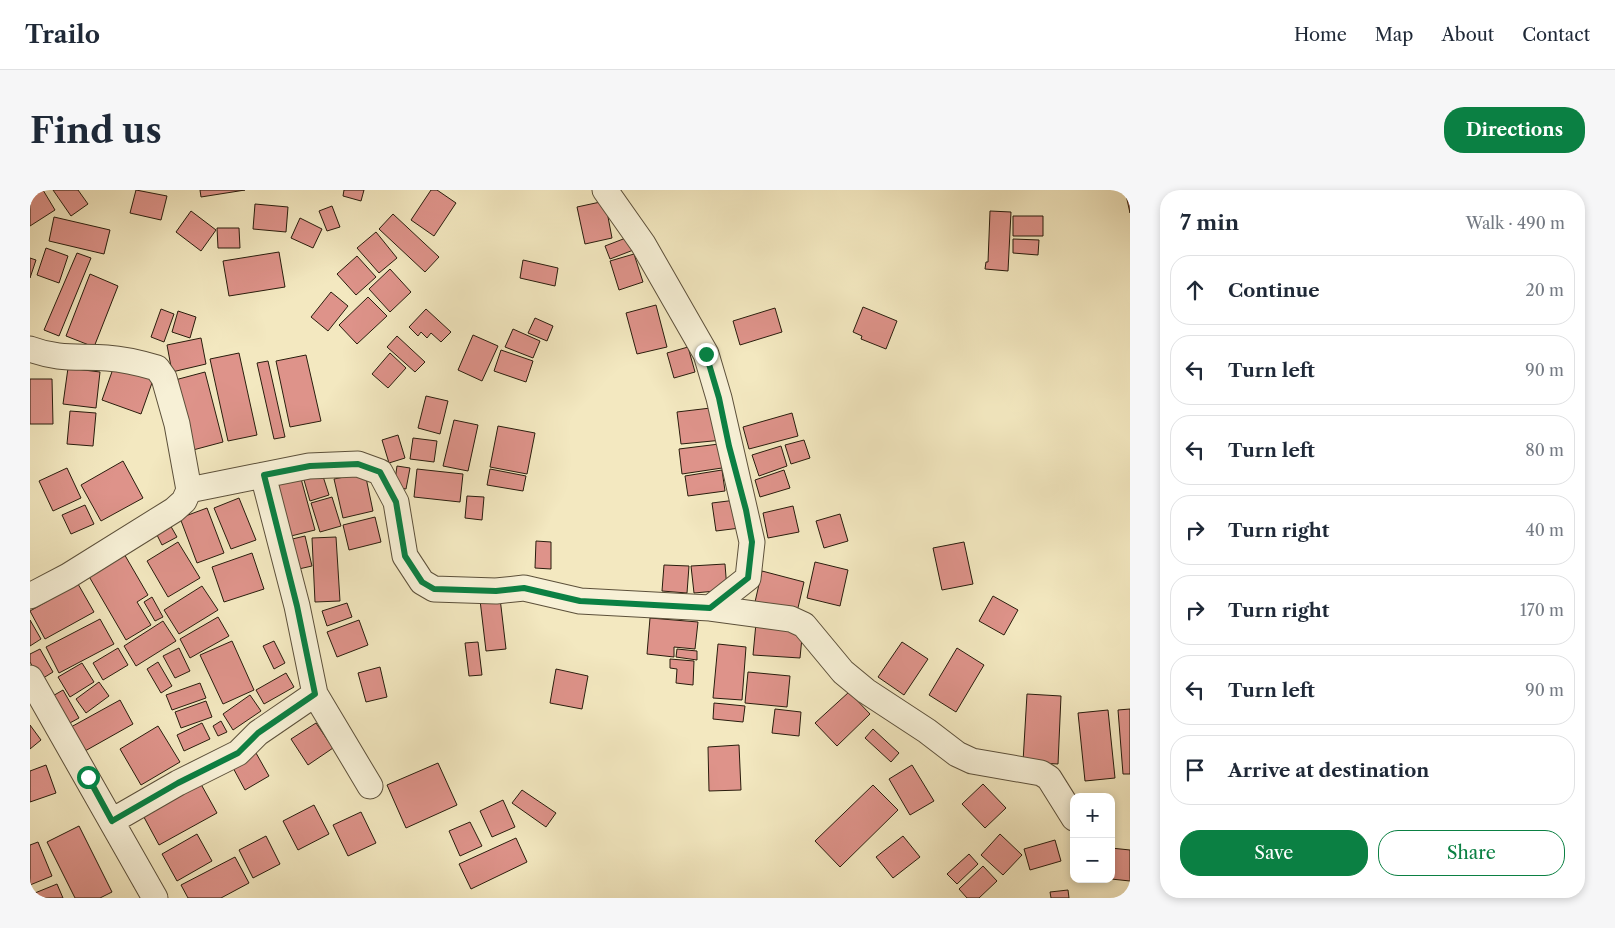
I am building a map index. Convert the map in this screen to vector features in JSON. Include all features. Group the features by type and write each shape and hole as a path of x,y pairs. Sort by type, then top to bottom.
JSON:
{"street":[{"path":"605,190 644,244 689,322 706,354 719,398 752,542 748,578 710,608"},
{"path":"30,349 47,356 107,358 157,368 164,378 177,424 189,490 184,501 174,510 68,576 30,596"},
{"path":"189,490 310,466 358,464 380,472 396,502 405,556 422,582 434,589 496,591 524,588 580,601 710,608 791,619 804,625 843,672 866,691 928,731 957,754 972,760 1041,773 1049,778 1070,812"},
{"path":"264,475 297,606 315,694 370,786"},
{"path":"30,678 155,898"},
{"path":"112,821 178,783 238,753 258,733 315,694"}],"building":[{"path":"30,190 43,190 55,210 30,226"},
{"path":"53,190 78,190 88,204 71,216"},
{"path":"136,190 167,196 161,220 130,213"},
{"path":"200,190 245,190 201,197"},
{"path":"344,190 364,190 361,201 343,196"},
{"path":"431,190 437,190 456,203 434,236 411,220"},
{"path":"1130,194 1130,213 1126,195"},
{"path":"605,201 612,238 585,244 577,207"},
{"path":"255,204 288,207 286,232 253,229"},
{"path":"332,206 340,227 327,231 319,211"},
{"path":"191,211 216,230 201,251 176,232"},
{"path":"990,211 1011,212 1008,271 985,269 986,262 988,262"},
{"path":"393,214 439,257 425,272 379,229"},
{"path":"1013,216 1043,216 1043,236 1013,236"},
{"path":"54,217 110,230 104,254 49,241"},
{"path":"300,218 322,229 313,248 291,238"},
{"path":"217,228 239,228 240,248 218,248"},
{"path":"376,232 397,258 379,273 357,248"},
{"path":"631,236 636,249 610,259 605,246"},
{"path":"1013,239 1039,240 1038,255 1013,253"},
{"path":"46,248 68,256 59,283 37,275"},
{"path":"279,252 285,287 229,296 223,261"},
{"path":"77,253 91,258 59,336 44,330"},
{"path":"634,254 643,282 619,290 610,261"},
{"path":"357,256 376,277 356,295 337,274"},
{"path":"30,258 36,260 30,278"},
{"path":"523,260 558,268 555,286 520,278"},
{"path":"390,269 411,292 390,312 369,289"},
{"path":"90,274 118,286 94,347 66,336"},
{"path":"331,292 348,306 328,331 311,317"},
{"path":"368,297 387,316 357,344 339,325"},
{"path":"656,305 667,347 637,354 626,313"},
{"path":"863,307 897,321 886,349 861,339 862,336 853,332"},
{"path":"775,308 782,332 740,345 733,321"},
{"path":"161,309 174,314 164,342 151,337"},
{"path":"426,309 451,332 441,342 431,333 427,338 421,332 418,336 409,327"},
{"path":"178,311 196,317 190,338 172,332"},
{"path":"535,318 553,326 547,341 528,333"},
{"path":"513,329 540,341 533,358 505,347"},
{"path":"473,335 498,346 482,381 458,370"},
{"path":"397,336 425,362 415,372 387,347"},
{"path":"201,338 206,364 172,372 167,345"},
{"path":"688,347 695,372 674,378 667,353"},
{"path":"501,350 533,361 526,382 494,371"},
{"path":"239,353 257,435 228,441 210,359"},
{"path":"390,353 406,368 388,388 372,374"},
{"path":"306,355 321,421 290,427 276,361"},
{"path":"268,361 285,437 274,439 257,363"},
{"path":"114,366 153,380 141,414 102,400"},
{"path":"68,368 100,372 96,408 63,404"},
{"path":"205,372 223,442 193,450 175,380"},
{"path":"30,379 52,379 53,424 30,424"},
{"path":"426,396 448,401 440,434 418,428"},
{"path":"719,407 723,440 681,444 677,412"},
{"path":"70,411 96,413 93,446 67,444"},
{"path":"792,413 798,436 749,449 743,427"},
{"path":"454,420 478,425 468,471 443,466"},
{"path":"498,426 535,433 527,474 490,467"},
{"path":"398,435 405,458 389,463 382,440"},
{"path":"413,438 437,441 434,462 410,459"},
{"path":"804,440 810,458 791,464 785,445"},
{"path":"719,444 722,468 682,474 679,449"},
{"path":"781,446 787,466 759,476 752,455"},
{"path":"123,461 143,498 101,521 81,485"},
{"path":"397,466 410,468 406,489 394,487"},
{"path":"320,467 329,495 310,501 302,473"},
{"path":"67,468 81,498 53,511 39,481"},
{"path":"417,469 463,474 460,502 414,497"},
{"path":"490,469 526,476 523,491 487,485"},
{"path":"722,470 725,491 688,496 685,476"},
{"path":"784,470 790,488 760,497 755,480"},
{"path":"365,473 373,511 343,518 334,479"},
{"path":"300,475 315,530 291,536 276,482"},
{"path":"467,496 484,497 482,520 465,518"},
{"path":"332,497 341,526 320,532 311,503"},
{"path":"239,498 256,540 231,549 214,508"},
{"path":"736,500 740,528 716,531 712,503"},
{"path":"85,505 94,524 71,534 62,515"},
{"path":"793,506 799,532 768,538 763,513"},
{"path":"207,508 224,553 197,563 180,518"},
{"path":"840,514 848,541 824,548 816,521"},
{"path":"375,517 381,542 349,550 343,525"},
{"path":"169,523 177,537 162,545 155,531"},
{"path":"305,536 312,566 290,571 284,541"},
{"path":"336,537 340,601 315,602 312,538"},
{"path":"536,541 551,542 551,569 535,568"},
{"path":"178,542 200,578 168,597 147,561"},
{"path":"964,542 973,584 942,590 933,548"},
{"path":"123,552 148,595 137,602 151,625 126,640 87,573"},
{"path":"252,553 264,589 224,602 212,567"},
{"path":"815,562 848,570 840,606 807,598"},
{"path":"725,564 727,590 694,593 691,566"},
{"path":"664,565 689,566 687,593 662,591"},
{"path":"762,571 804,582 797,612 755,602"},
{"path":"78,584 94,612 45,639 30,611"},
{"path":"202,586 218,610 179,634 164,610"},
{"path":"993,596 1018,610 1004,635 979,621"},
{"path":"152,597 163,617 155,621 144,602"},
{"path":"500,598 506,649 486,651 480,600"},
{"path":"347,603 352,617 327,626 322,611"},
{"path":"218,617 229,636 190,658 180,639"},
{"path":"650,618 698,622 695,649 674,647 674,657 647,654"},
{"path":"100,619 114,644 59,673 46,647"},
{"path":"30,620 41,639 30,646"},
{"path":"359,620 368,645 337,657 327,632"},
{"path":"163,621 176,641 136,666 124,646"},
{"path":"756,623 803,627 800,658 753,655"},
{"path":"232,641 254,690 223,704 200,655"},
{"path":"274,641 285,663 274,669 263,646"},
{"path":"478,642 482,675 469,676 465,643"},
{"path":"902,642 928,659 904,695 878,677"},
{"path":"718,644 746,647 742,700 713,698"},
{"path":"118,648 128,665 103,680 93,663"},
{"path":"179,648 190,671 175,678 163,656"},
{"path":"957,648 984,665 956,712 929,695"},
{"path":"40,649 53,672 40,680 30,662 30,654"},
{"path":"677,649 697,651 697,660 676,657"},
{"path":"670,659 694,661 693,685 676,683 677,669 670,668"},
{"path":"158,662 172,686 161,693 147,669"},
{"path":"82,663 94,682 70,697 58,677"},
{"path":"380,667 387,697 366,702 358,673"},
{"path":"556,669 588,676 582,709 550,703"},
{"path":"748,672 790,676 787,707 745,703"},
{"path":"286,673 294,687 264,704 256,690"},
{"path":"99,682 109,696 86,713 76,699"},
{"path":"200,683 206,698 172,710 166,695"},
{"path":"63,690 79,718 68,724 51,697"},
{"path":"849,692 870,714 837,746 815,723"},
{"path":"1027,694 1061,696 1058,764 1023,762"},
{"path":"250,695 261,711 233,730 223,714"},
{"path":"120,700 133,724 85,751 71,727"},
{"path":"206,701 212,717 181,728 175,712"},
{"path":"714,703 745,706 743,722 713,719"},
{"path":"775,709 801,712 799,736 772,733"},
{"path":"1130,709 1130,774 1123,774 1118,710"},
{"path":"1108,710 1115,778 1085,781 1078,713"},
{"path":"221,721 227,732 218,736 213,726"},
{"path":"202,723 210,739 184,751 177,735"},
{"path":"316,723 333,748 308,765 291,739"},
{"path":"30,725 41,740 30,749"},
{"path":"158,726 180,762 141,785 120,749"},
{"path":"873,729 899,753 891,762 865,738"},
{"path":"739,745 741,790 709,791 708,747"},
{"path":"256,753 269,776 245,790 232,766"},
{"path":"438,763 457,805 406,828 387,785"},
{"path":"46,765 56,793 30,802 30,771"},
{"path":"912,765 934,801 910,815 889,779"},
{"path":"197,777 217,813 159,845 139,808"},
{"path":"983,784 1006,808 985,828 962,804"},
{"path":"873,785 898,810 840,867 815,841"},
{"path":"522,790 556,813 546,827 512,803"},
{"path":"503,800 515,827 492,837 480,811"},
{"path":"314,805 329,834 298,850 283,821"},
{"path":"361,812 376,843 348,856 333,825"},
{"path":"470,822 482,846 460,856 449,831"},
{"path":"79,826 112,892 100,898 75,898 47,842"},
{"path":"197,834 212,861 177,881 162,854"},
{"path":"1000,834 1022,855 1003,875 981,855"},
{"path":"266,836 280,864 253,878 239,850"},
{"path":"903,836 920,857 893,878 876,857"},
{"path":"516,838 527,862 471,889 459,864"},
{"path":"1055,840 1061,861 1030,870 1024,849"},
{"path":"38,842 52,876 30,885 30,845"},
{"path":"1115,848 1130,850 1130,881 1115,879"},
{"path":"969,854 978,864 957,884 947,874"},
{"path":"235,857 249,883 221,898 188,898 181,885"},
{"path":"983,866 997,881 979,898 967,898 959,889"},
{"path":"57,884 63,898 30,898 30,895"},
{"path":"1068,890 1069,898 1051,898 1050,892"}],"route":[{"path":"88,777 112,821 178,783 229,759 238,753 258,733 315,694 306,658 297,606 264,475 310,466 358,464 380,472 396,502 405,556 422,582 434,589 496,591 524,588 580,601 710,608 748,578 752,542 719,398 706,354"}]}
